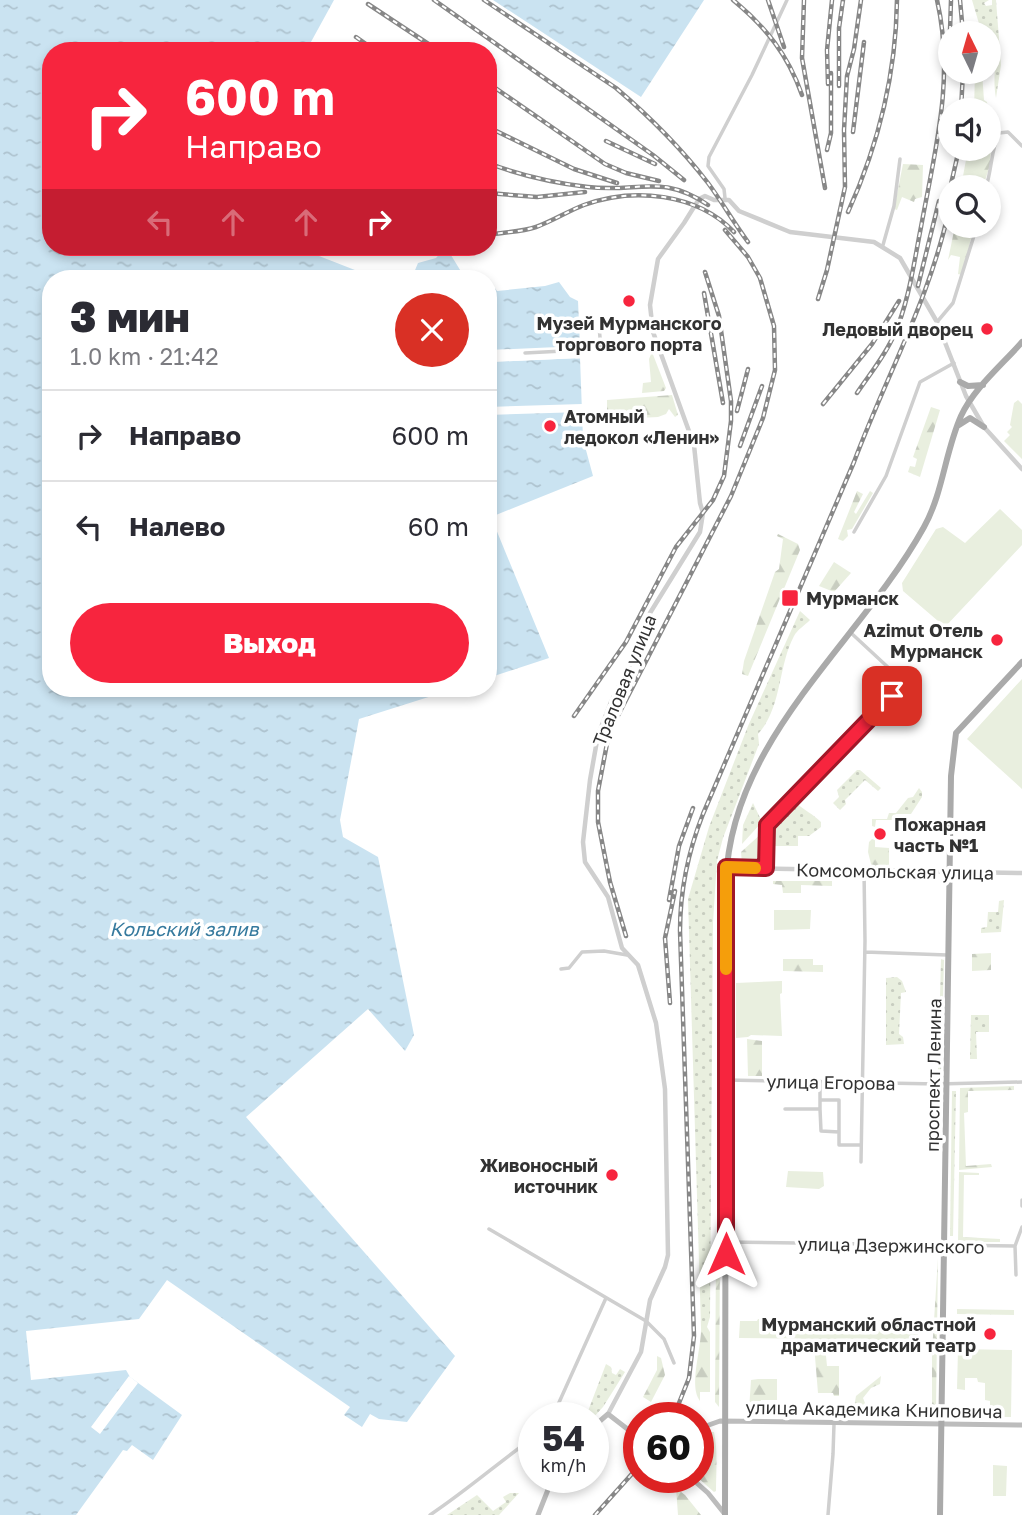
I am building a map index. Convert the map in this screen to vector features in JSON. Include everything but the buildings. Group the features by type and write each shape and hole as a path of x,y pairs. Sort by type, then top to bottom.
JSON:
{"main road":[{"path":"725,1515 726,867 735,822 765,754 783,722 896,570 925,525 957,427 969,402 1022,342"},
{"path":"960,382 968,386 983,385"},
{"path":"957,427 970,418 984,427"},
{"name":"проспект Ленина","path":"940,1515 951,779 956,733 1022,662"},
{"path":"609,1415 623,1426"},
{"path":"714,1423 725,1421"},
{"name":"улица Академика Книповича","path":"725,1421 1022,1425"},
{"path":"538,1515 547,1493"},
{"path":"708,1493 725,1515"}],"street":[{"path":"787,0 707,163 712,175 724,189 725,198 739,211 790,232 883,245 900,258 937,322 969,402 997,444 1022,469"},
{"path":"989,175 994,144 999,133 1008,132 1022,146"},
{"path":"883,245 894,206 900,159"},
{"path":"524,354 601,349 599,327 650,319 653,280 662,253 701,196 714,200 725,198"},
{"path":"937,322 953,303 973,238"},
{"name":"Траловая улица","path":"609,1412 641,1352 650,1300 665,1267 669,1241 665,1089 656,1023 638,965 627,955 608,897 585,862 583,842 598,735 611,702 644,637 650,613 700,532 703,513 693,440 650,319"},
{"path":"854,532 886,476 920,382 954,363"},
{"path":"849,631 904,682"},
{"path":"766,868 767,825 910,674"},
{"name":"Комсомольская улица","path":"726,867 1022,873"},
{"path":"861,1162 864,870"},
{"path":"561,969 569,968 582,952 615,952 627,955"},
{"path":"865,952 948,955"},
{"name":"улица Егорова","path":"725,1080 946,1084 1022,1082"},
{"path":"820,1081 821,1131 839,1132"},
{"path":"820,1100 839,1100 839,1145 862,1145"},
{"path":"785,1109 820,1109"},
{"path":"1022,1200 1022,1206"},
{"path":"1016,1275 1015,1246 1022,1227"},
{"path":"489,1229 646,1321 664,1339 674,1363"},
{"name":"улица Дзержинского","path":"726,1242 1015,1246"},
{"path":"559,1402 606,1298"},
{"path":"828,1515 834,1424"},
{"path":"430,1515 471,1487 518,1449"}],"green space":[{"path":"972,0 989,0 984,3 986,6 992,5 992,0 996,0 998,21 978,21"},
{"path":"975,84 983,84 984,98 974,98"},
{"path":"966,161 990,161 987,175 963,175"},
{"path":"903,164 923,165 922,197 914,202 902,197 897,210 894,209"},
{"path":"953,238 971,238 962,275 958,274 960,257 951,255 948,260"},
{"path":"652,352 666,388 664,391 642,393 643,383 651,382 649,359"},
{"path":"672,395 678,415 675,417 669,409 666,414 658,417 601,420 600,417 607,414 607,400"},
{"path":"1018,400 1022,404 1022,459 1004,441 1010,435 1007,432 1012,427 1010,425 1014,403"},
{"path":"931,407 940,410 920,477 908,472 910,466 915,467 917,459 913,457"},
{"path":"857,491 863,494 854,512 856,514 870,491 873,493 852,529 847,530 848,536 843,541 838,539"},
{"path":"1000,509 1022,530 1022,545 945,627 903,591 902,583 936,529 943,527 965,543"},
{"path":"778,534 798,544 800,550 748,676 742,674 744,661 775,572 779,569 783,539 777,536"},
{"path":"834,562 851,573 834,592 819,586"},
{"path":"800,611 810,620 795,634 789,648 772,712 758,734 759,744 723,838 717,861 713,922 710,1317 707,1327 701,1327 688,899 709,827 748,726"},
{"path":"1022,679 1022,789 967,739"},
{"path":"857,770 881,788 878,791 865,780 845,800 846,804 840,810 833,803 839,797 837,790"},
{"path":"919,788 922,797 911,814 896,814 892,820 876,820 875,827 872,826 872,819 887,819 889,813 896,813"},
{"path":"753,803 762,822 742,844 743,825"},
{"path":"796,803 821,822 821,827 809,836 798,836 798,846 772,846 771,828"},
{"path":"762,833 761,863 742,864 741,852"},
{"path":"872,839 875,840 875,847 889,848 889,868 872,868 868,852"},
{"path":"773,881 832,881 832,886 801,885 801,893 783,893 782,885 773,884"},
{"path":"1004,900 1001,932 981,933 981,928 987,927 988,912 998,912 999,901"},
{"path":"774,910 811,910 810,929 774,930"},
{"path":"991,953 991,970 972,971 972,954"},
{"path":"783,959 813,959 813,965 823,965 823,972 783,971"},
{"path":"941,959 944,960 941,1072 938,1070"},
{"path":"897,977 902,981 906,992 901,993 899,1034 903,1037 904,1044 886,1045 886,978"},
{"path":"782,981 782,1036 751,1035 736,1038 736,983"},
{"path":"971,1015 989,1015 989,1032 976,1032 977,1059 970,1059"},
{"path":"747,1039 762,1041 762,1076 748,1076"},
{"path":"1014,1086 1014,1090 968,1091 968,1112 964,1113 966,1166 991,1164 992,1167 959,1170 960,1088"},
{"path":"952,1091 956,1091 953,1236 950,1236"},
{"path":"788,1171 823,1172 824,1186 819,1189 786,1187"},
{"path":"959,1172 979,1173 964,1175 963,1237 1000,1239 1000,1242 958,1242"},
{"path":"716,1250 720,1250 719,1407 715,1402"},
{"path":"938,1258 936,1409 932,1409 932,1352"},
{"path":"957,1309 1014,1310 1014,1315 957,1314"},
{"path":"740,1321 918,1321 918,1340 739,1338"},
{"path":"701,1327 707,1327 710,1332 710,1392 700,1392 700,1401 695,1377"},
{"path":"813,1333 908,1333 908,1341 845,1341 844,1346 825,1346 827,1366 839,1366 839,1396 834,1396 833,1393 818,1393"},
{"path":"958,1349 1012,1350 1011,1417 959,1417 959,1411 990,1411 990,1401 985,1400 985,1383 978,1382 977,1378 965,1378 965,1390 957,1389"},
{"path":"657,1356 661,1358 665,1375 651,1402 643,1397 657,1370"},
{"path":"606,1364 616,1375 620,1369 625,1372 606,1402 591,1402"},
{"path":"881,1376 880,1384 871,1388 863,1398 867,1408 863,1414 853,1413 856,1396"},
{"path":"777,1379 777,1400 761,1400 760,1411 749,1410 751,1380"},
{"path":"714,1432 716,1454 714,1492"},
{"path":"993,1465 1007,1466 1006,1496 993,1496"},
{"path":"510,1493 519,1493 499,1515 447,1515 477,1495 493,1511 506,1502 503,1497"},
{"path":"676,1493 685,1495 701,1515 678,1515"}],"water":[{"name":"Кольский залив","path":"0,0 334,0 311,42 42,42 42,256 319,256 355,270 42,270 42,697 429,697 359,719 340,820 343,837 378,857 414,1035 405,1051 368,1009 246,1117 455,1356 407,1422 379,1419 370,1414 362,1427 344,1415 350,1407 167,1280 139,1319 26,1331 31,1380 126,1370 130,1377 182,1415 153,1460 132,1445 127,1451 123,1450 76,1515 0,1515"},
{"path":"493,0 704,0 641,97"},
{"name":"Кольский залив","path":"438,256 452,256 460,270 415,270 418,263"},
{"path":"559,282 570,297 578,301 580,346 497,350 497,291"},
{"path":"580,358 583,439 593,476 497,515 497,362"},
{"path":"497,532 549,658 497,675"}],"pier":[{"path":"580,355 580,358 497,362 497,359"},
{"path":"582,404 583,412 497,415 497,407"},
{"path":"129,1376 138,1383 100,1434 91,1427"}],"railway":[{"path":"434,0 493,42"},
{"path":"484,0 616,88 641,110 698,170 748,242"},
{"path":"733,0 756,21 783,54 802,95"},
{"path":"768,0 784,47"},
{"path":"804,0 802,58 825,188"},
{"path":"828,84 827,50 832,0"},
{"path":"839,86 839,28 843,0"},
{"path":"818,299 845,187 847,76 861,0"},
{"path":"848,212 868,161 883,109 893,55 897,0"},
{"path":"857,393 882,358 894,335 904,309 913,268 937,142 944,86 942,29 937,0"},
{"path":"950,21 951,0"},
{"path":"960,0 962,21"},
{"path":"368,4 425,42"},
{"path":"356,37 363,42"},
{"path":"853,132 864,42"},
{"path":"497,45 684,180"},
{"path":"827,150 831,133 831,73"},
{"path":"962,84 962,98"},
{"path":"497,89 605,164 626,173 659,181"},
{"path":"497,131 574,169 617,183"},
{"path":"606,141 655,164"},
{"path":"953,175 956,161"},
{"path":"497,166 525,175 576,185 606,188 663,187 691,195 708,205"},
{"path":"497,194 537,197 585,192"},
{"path":"497,234 536,227 578,207 603,199 643,195 664,197 702,209 734,232"},
{"path":"918,286 938,205"},
{"path":"626,936 610,882 598,822 598,791 609,733 731,496 763,418 775,370 774,326 760,278 748,257 725,230"},
{"path":"679,1402 689,1378 694,1336 680,931 681,901 689,857 703,814 920,304 942,238"},
{"path":"574,716 626,642 676,547 713,500 724,476 731,401 719,316 705,272"},
{"path":"704,293 723,403"},
{"path":"823,404 872,344 899,301"},
{"path":"737,411 748,369"},
{"path":"740,446 762,386"},
{"path":"669,900 679,846 693,808"},
{"path":"670,1003 665,938 675,891"},
{"path":"595,1515 623,1484"}],"slow traffic":[{"path":"726,969 726,867 755,868"}],"place":[{"name":"Музей Мурманского торгового порта","path":"629,301"},
{"name":"Ледовый дворец","path":"987,329"},
{"name":"Атомный ледокол «Ленин»","path":"550,426"},
{"name":"Мурманск","path":"790,598"},
{"name":"Azimut Отель Мурманск","path":"997,640"},
{"name":"Пожарная часть №1","path":"880,834"},
{"name":"Живоносный источник","path":"612,1175"},
{"name":"Мурманский областной драматический театр","path":"990,1334"}],"route":[{"path":"726,1254 726,867 766,868 767,825 892,696"}]}
